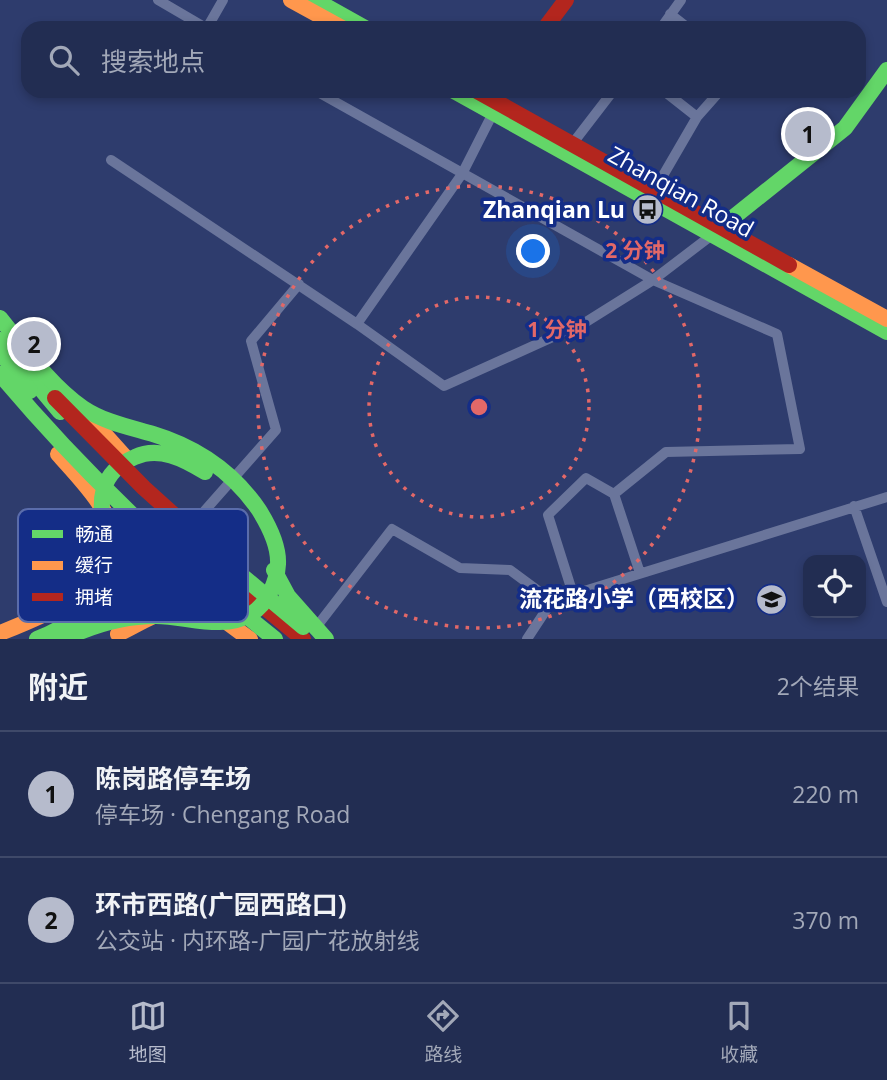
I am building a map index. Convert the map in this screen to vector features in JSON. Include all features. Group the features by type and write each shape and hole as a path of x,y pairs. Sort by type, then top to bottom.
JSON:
{"main road":[{"path":"291,0 326,21"},
{"path":"315,0 352,21"},
{"path":"550,21 565,0"},
{"path":"716,231 845,128 887,70"},
{"name":"Zhanqian Road","path":"494,101 573,144 644,190"},
{"name":"Zhanqian Road","path":"494,101 887,332"},
{"name":"Zhanqian Road","path":"716,231 887,319"},
{"path":"0,310 164,509"},
{"path":"0,318 56,384 83,408 108,422 187,446 229,475 248,495 271,533 278,555 277,572 268,596 248,616"},
{"path":"0,333 53,396 104,450 167,509"},
{"path":"0,340 87,440 157,509"},
{"path":"0,352 69,440 152,509"},
{"path":"33,381 48,370"},
{"path":"3,372 43,426 119,505 127,509"},
{"path":"0,388 90,491 100,509"},
{"path":"101,509 101,494 109,477 134,456 155,452 168,454 194,466 222,485 242,509"},
{"path":"248,515 258,531 281,585 317,637"},
{"path":"248,581 317,637"},
{"path":"248,584 317,637"},
{"path":"248,601 280,634 317,637"},
{"path":"248,601 280,634"},
{"path":"2,629 22,622"},
{"path":"37,639 70,622"},
{"path":"65,639 96,624 107,622"},
{"path":"86,639 116,622"},
{"path":"114,636 133,622"},
{"path":"114,636 145,622"},
{"path":"225,622 250,639"},
{"path":"227,622 256,639"}],"street":[{"path":"158,0 195,21"},
{"path":"211,21 223,0"},
{"path":"666,21 681,0"},
{"path":"670,14 679,21"},
{"path":"328,98 653,280 777,334 800,449 666,452 614,494"},
{"path":"573,144 608,98"},
{"path":"673,98 697,117"},
{"path":"644,190 660,179 697,117 714,98"},
{"path":"357,324 463,174 494,101"},
{"path":"111,160 299,284 444,386 586,321 653,280 716,231"},
{"path":"211,509 276,430 251,341 299,284"},
{"path":"573,594 548,515 586,478 614,494 640,573"},
{"path":"527,639 552,601 887,497"},
{"path":"853,506 887,602"},
{"path":"317,637 392,529 460,568 510,570 552,601"}],"traffic: fast":[{"path":"315,0 352,21"},
{"path":"715,232 845,128 887,70"},
{"path":"467,98 887,332"},
{"path":"0,318 49,378 83,408 108,421 184,446 212,463 249,496 270,529 277,550 278,564 270,592 262,605 248,615"},
{"path":"0,340 60,412"},
{"path":"0,352 30,391"},
{"path":"0,374 64,446 126,509"},
{"path":"102,509 106,482 117,468 135,457 162,453 205,472"},
{"path":"274,570 288,596 326,639"},
{"path":"248,581 303,627"},
{"path":"248,617 275,639"},
{"path":"37,639 70,622"},
{"path":"64,639 112,622"}],"traffic: slow":[{"path":"291,0 329,21"},
{"path":"789,265 887,319"},
{"path":"82,409 126,458"},
{"path":"58,454 85,484 102,509"},
{"path":"0,633 27,622"},
{"path":"118,634 142,622"},
{"path":"227,622 250,639"}],"traffic: jam":[{"path":"550,21 566,0"},
{"path":"490,98 789,265"},
{"path":"55,398 167,509"},
{"path":"252,597 303,639"}],"place":[{"name":"陈岗路停车场","path":"808,134"},
{"name":"Zhanqian Lu","path":"648,210"},
{"name":"环市西路(广园西路口)","path":"34,344"},
{"name":"流花路小学（西校区）","path":"772,599"}]}
